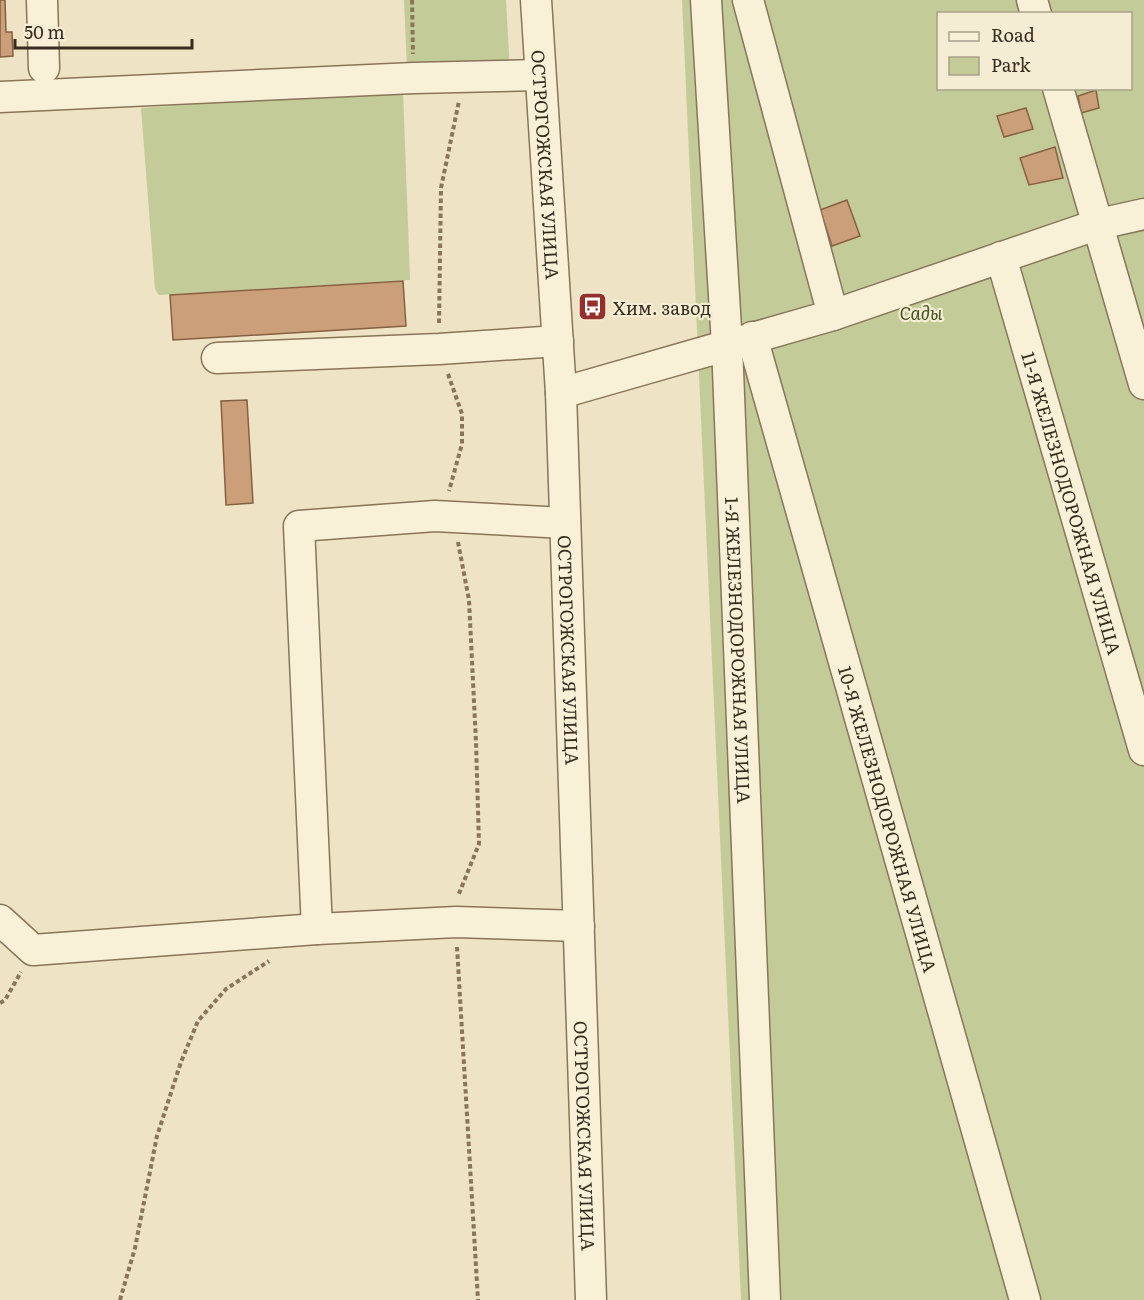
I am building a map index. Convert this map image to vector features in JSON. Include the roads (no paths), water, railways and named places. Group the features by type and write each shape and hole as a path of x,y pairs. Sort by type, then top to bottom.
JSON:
{"street":[{"path":"42,0 44,68"},
{"name":"ОСТРОГОЖСКАЯ УЛИЦА","path":"536,0 561,393 591,1300"},
{"name":"1-Я ЖЕЛЕЗНОДОРОЖНАЯ УЛИЦА","path":"706,0 740,341 765,1300"},
{"path":"748,0 833,315"},
{"path":"0,97 414,78 540,75"},
{"path":"1059,90 1144,384"},
{"path":"561,393 833,315 1099,224 1144,214"},
{"name":"11-Я ЖЕЛЕЗНОДОРОЖНАЯ УЛИЦА","path":"1001,257 1144,750"},
{"path":"217,358 439,349 558,341"},
{"name":"10-Я ЖЕЛЕЗНОДОРОЖНАЯ УЛИЦА","path":"740,341 1026,1300"},
{"path":"317,929 299,526 435,516 565,523"},
{"path":"0,920 33,951 317,929 456,922 579,926"}],"place":[{"name":"Хим. завод","path":"592,307"}],"park label":[{"name":"Сады","path":"921,312"}]}
